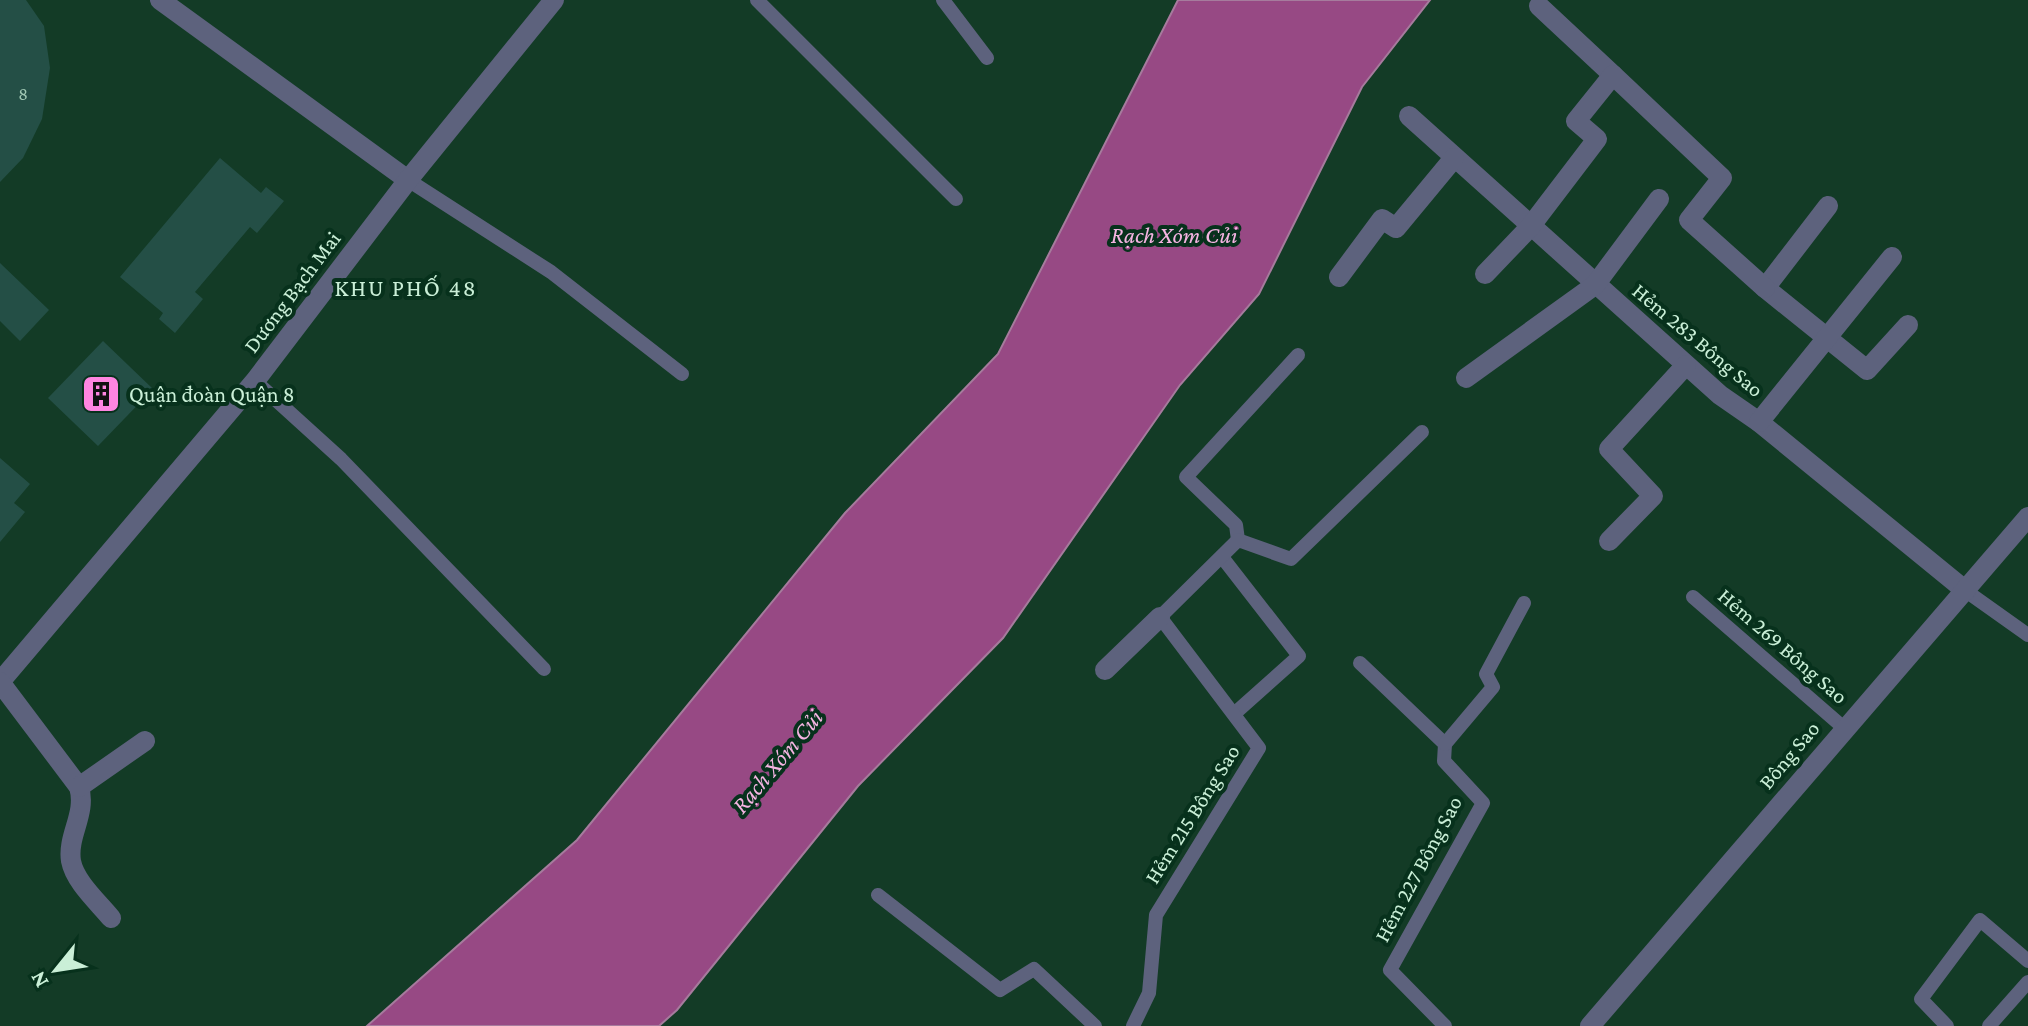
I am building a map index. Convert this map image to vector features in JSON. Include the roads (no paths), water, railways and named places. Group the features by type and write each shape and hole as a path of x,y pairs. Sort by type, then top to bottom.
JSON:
{"street":[{"path":"160,0 408,180"},
{"name":"Dương Bạch Mai","path":"0,682 255,381 408,180 554,0"},
{"path":"1539,6 1722,178 1689,220 1765,288 1867,370 1908,325"},
{"path":"1485,274 1530,227 1597,139 1576,121 1613,75"},
{"name":"Hẻm 283 Bông Sao","path":"1409,116 1686,365 1966,591"},
{"path":"1339,277 1382,219 1396,228 1454,158"},
{"path":"1466,378 1595,285 1659,199"},
{"path":"1765,288 1828,206"},
{"path":"1759,422 1892,257"},
{"path":"1609,541 1653,496 1609,449 1686,365"},
{"name":"Bông Sao","path":"1590,1026 2028,517"},
{"path":"1105,670 1160,617"},
{"path":"0,682 79,787 83,801 71,859 76,873 111,918"},
{"path":"79,787 145,741"}],"lane":[{"path":"757,0 956,199"},
{"path":"943,0 987,58"},
{"path":"408,180 551,272 682,374"},
{"path":"1238,540 1236,525 1186,477 1298,355"},
{"path":"255,381 341,459 544,669"},
{"path":"1238,540 1291,559 1422,432"},
{"path":"1160,617 1238,540"},
{"path":"1222,557 1299,656 1234,714"},
{"path":"1966,591 2028,635"},
{"name":"Hẻm 269 Bông Sao","path":"1693,597 1844,728"},
{"path":"1445,744 1493,687 1486,674 1524,603"},
{"name":"Hẻm 215 Bông Sao","path":"1133,1026 1149,993 1156,915 1259,748 1160,617"},
{"name":"Hẻm 227 Bông Sao","path":"1360,663 1445,744 1444,761 1483,803 1390,970 1445,1026"},
{"path":"878,895 1000,990 1034,969 1095,1026"},
{"path":"1947,1026 1921,999 1980,920 2028,961"},
{"path":"1989,1026 2028,982"}],"water":[{"name":"Rạch Xóm Củi","path":"1178,0 1430,0 1362,87 1259,294 1180,385 1003,638 858,786 677,1010 659,1026 367,1026 577,840 845,513 998,354"}],"place":[{"name":"Quận đoàn Quận 8","path":"101,394"}],"district":[{"name":"KHU PHỐ 48","path":"406,287"}]}
